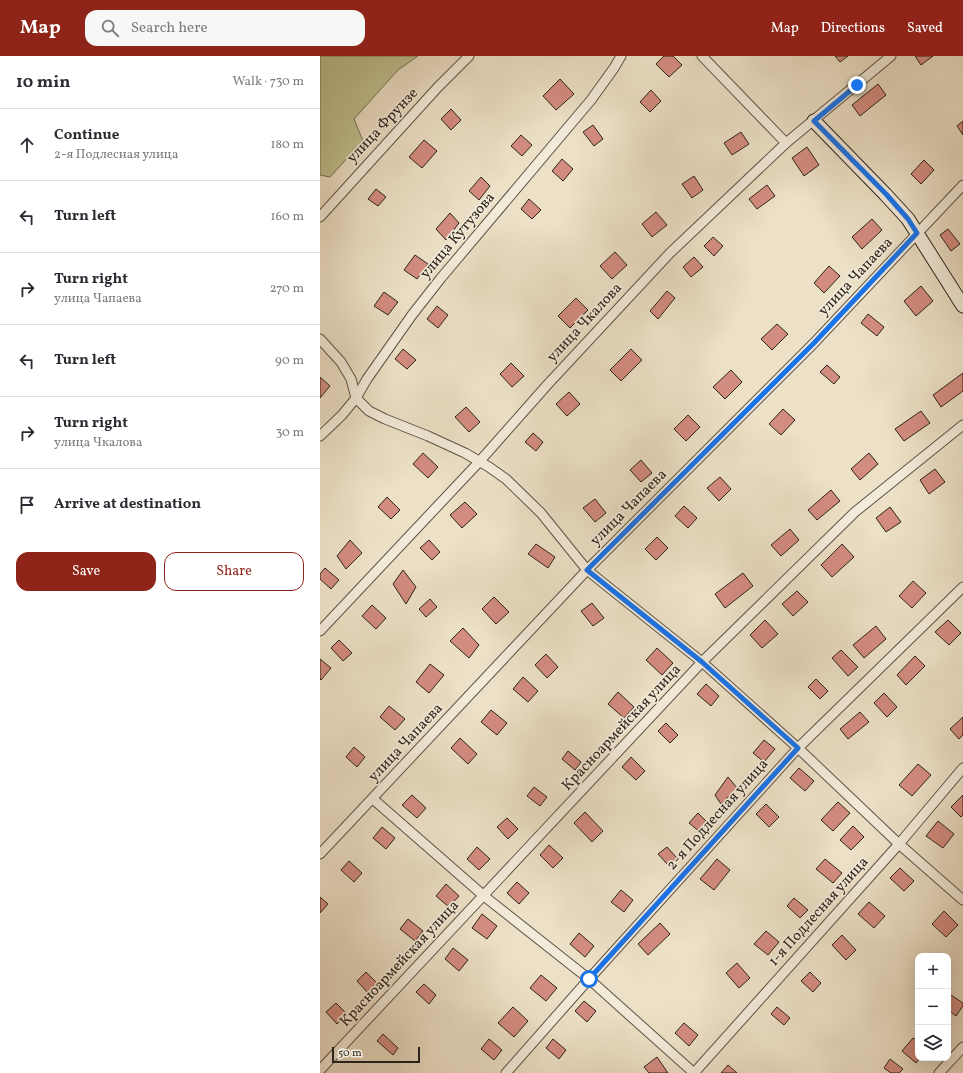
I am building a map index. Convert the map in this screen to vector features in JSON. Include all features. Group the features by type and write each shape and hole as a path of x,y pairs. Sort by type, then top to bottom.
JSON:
{"street":[{"name":"улица Фрунзе","path":"320,217 438,87 469,56"},
{"name":"улица Кутузова","path":"320,436 342,415 356,398 367,379 417,309 446,272 591,100 621,56"},
{"path":"702,56 786,143"},
{"name":"улица Чкалова","path":"320,631 479,462 548,384 670,253 786,143 891,56"},
{"path":"814,121 886,194 908,219 963,306"},
{"name":"улица Чапаева","path":"320,854 587,570 814,343 963,185"},
{"path":"320,340 342,362 351,379 356,398 369,411 465,453 506,479 541,513 587,570 702,662 798,748 899,844 963,900"},
{"name":"Красноармейская улица","path":"320,1070 702,662 855,512 963,425"},
{"name":"2-я Подлесная улица","path":"506,1073 798,748 963,587"},
{"name":"1-я Подлесная улица","path":"694,1073 899,844 963,768"},
{"path":"373,799 484,896 589,979 694,1073"},
{"path":"939,1073 963,1047"}],"green space":[{"path":"320,56 418,56 398,70 354,119 363,141 330,177 320,175"}],"building":[{"path":"664,56 673,56 682,65 669,77 656,64"},
{"path":"835,56 848,56 840,62"},
{"path":"915,56 933,56 921,65"},
{"path":"560,79 574,94 556,110 543,96"},
{"path":"878,84 886,95 860,116 852,105"},
{"path":"651,90 661,101 650,112 640,102"},
{"path":"451,109 461,120 451,130 441,119"},
{"path":"963,121 963,135 957,126"},
{"path":"593,125 603,139 594,146 583,132"},
{"path":"741,132 749,144 732,155 724,143"},
{"path":"521,135 532,145 522,156 511,146"},
{"path":"424,140 437,151 422,168 409,157"},
{"path":"807,147 819,165 804,176 792,158"},
{"path":"562,159 573,169 563,181 552,171"},
{"path":"924,160 934,170 921,184 911,174"},
{"path":"694,176 703,190 692,198 682,184"},
{"path":"481,177 490,186 479,200 469,191"},
{"path":"767,185 775,196 757,209 749,199"},
{"path":"376,189 386,197 378,206 368,199"},
{"path":"529,199 541,210 532,219 521,209"},
{"path":"656,212 667,225 652,237 642,224"},
{"path":"450,213 459,223 446,240 436,229"},
{"path":"872,219 882,230 862,249 852,237"},
{"path":"948,229 960,244 951,251 940,235"},
{"path":"713,237 723,246 714,256 704,246"},
{"path":"615,252 627,265 612,279 600,266"},
{"path":"415,255 428,264 417,279 404,270"},
{"path":"694,257 703,267 691,277 683,267"},
{"path":"829,266 840,276 824,293 814,283"},
{"path":"921,286 933,301 916,316 904,301"},
{"path":"667,291 675,298 658,319 650,311"},
{"path":"384,292 398,302 388,315 374,306"},
{"path":"576,298 588,310 570,328 558,316"},
{"path":"437,306 448,315 438,328 427,319"},
{"path":"868,314 884,327 877,336 861,323"},
{"path":"777,324 788,334 772,350 761,339"},
{"path":"403,349 416,360 407,369 395,359"},
{"path":"631,349 642,360 621,381 610,370"},
{"path":"511,363 524,376 512,387 500,374"},
{"path":"827,365 840,377 834,384 820,372"},
{"path":"731,370 742,382 725,399 713,387"},
{"path":"963,373 963,391 941,407 933,395"},
{"path":"320,377 330,386 320,398"},
{"path":"569,392 580,404 567,416 556,404"},
{"path":"466,407 480,422 469,432 455,417"},
{"path":"783,409 795,420 781,435 769,424"},
{"path":"921,411 930,423 904,441 895,429"},
{"path":"688,415 700,427 686,441 674,429"},
{"path":"533,433 543,442 536,451 525,442"},
{"path":"423,453 438,467 428,478 413,464"},
{"path":"869,453 878,464 860,480 851,469"},
{"path":"641,460 652,473 641,482 630,470"},
{"path":"935,469 945,482 929,494 920,480"},
{"path":"720,477 731,489 719,501 707,488"},
{"path":"831,490 840,501 817,520 808,510"},
{"path":"387,497 400,510 391,519 378,507"},
{"path":"595,499 606,513 595,522 583,508"},
{"path":"465,502 477,514 462,528 450,515"},
{"path":"684,506 697,518 688,528 675,516"},
{"path":"890,507 901,522 886,532 876,518"},
{"path":"790,529 799,540 781,556 771,545"},
{"path":"657,537 668,548 656,560 645,549"},
{"path":"350,540 362,553 346,569 337,556"},
{"path":"429,540 440,552 432,560 420,548"},
{"path":"536,544 555,557 548,568 528,554"},
{"path":"842,544 854,557 832,577 821,565"},
{"path":"325,568 339,580 331,589 320,579 320,574"},
{"path":"403,570 416,587 406,604 393,584"},
{"path":"743,573 753,586 725,608 715,594"},
{"path":"913,581 926,593 912,608 899,596"},
{"path":"797,591 808,602 793,616 782,604"},
{"path":"494,597 509,612 496,624 482,609"},
{"path":"430,599 437,607 426,617 419,609"},
{"path":"592,603 604,618 593,626 581,611"},
{"path":"372,605 386,618 376,629 362,616"},
{"path":"765,620 778,634 762,648 750,635"},
{"path":"948,620 961,633 949,645 935,632"},
{"path":"876,626 886,639 864,658 853,645"},
{"path":"463,628 479,645 469,658 450,641"},
{"path":"339,640 352,653 343,661 331,648"},
{"path":"657,648 673,663 662,675 646,660"},
{"path":"841,650 858,667 848,676 832,658"},
{"path":"546,654 558,667 547,678 535,665"},
{"path":"915,656 925,666 906,685 897,675"},
{"path":"320,659 331,668 321,680 320,679"},
{"path":"430,664 444,675 429,693 416,682"},
{"path":"523,677 538,691 528,702 513,689"},
{"path":"816,679 828,691 820,699 808,687"},
{"path":"706,684 719,696 711,706 697,694"},
{"path":"618,692 634,707 624,718 608,704"},
{"path":"884,693 897,707 887,717 874,703"},
{"path":"389,706 405,719 395,730 380,717"},
{"path":"491,710 507,723 497,735 481,722"},
{"path":"860,712 869,722 848,739 840,729"},
{"path":"963,717 963,735 959,739 950,729"},
{"path":"666,723 678,735 670,743 658,731"},
{"path":"460,738 477,754 468,764 451,748"},
{"path":"764,740 775,749 764,762 753,753"},
{"path":"354,747 365,757 357,767 346,757"},
{"path":"568,751 581,762 575,770 562,759"},
{"path":"631,757 645,771 636,780 622,767"},
{"path":"918,764 931,775 912,796 899,785"},
{"path":"799,768 814,781 805,791 790,778"},
{"path":"728,777 737,788 721,804 715,795"},
{"path":"534,787 547,797 540,806 527,796"},
{"path":"412,795 426,808 417,818 402,805"},
{"path":"963,795 963,815 961,817 951,807"},
{"path":"838,802 850,813 833,831 821,820"},
{"path":"766,804 779,817 769,827 756,814"},
{"path":"585,812 603,831 592,842 574,823"},
{"path":"698,813 708,823 700,832 689,823"},
{"path":"507,818 518,829 508,839 497,827"},
{"path":"938,821 954,834 943,848 926,836"},
{"path":"853,826 864,837 851,850 840,840"},
{"path":"382,827 395,838 386,849 373,838"},
{"path":"549,845 563,858 553,868 540,855"},
{"path":"477,847 490,859 479,870 467,859"},
{"path":"667,847 677,858 668,865 658,854"},
{"path":"717,859 730,870 714,890 700,879"},
{"path":"825,859 842,873 833,883 816,869"},
{"path":"349,861 362,873 354,882 341,870"},
{"path":"900,868 914,881 904,891 890,878"},
{"path":"517,882 529,893 519,904 507,893"},
{"path":"446,884 459,896 449,907 436,896"},
{"path":"621,890 633,900 624,912 611,902"},
{"path":"320,897 328,904 320,913"},
{"path":"794,898 808,910 800,918 787,906"},
{"path":"869,902 885,916 874,928 858,914"},
{"path":"944,911 958,925 946,937 932,924"},
{"path":"482,914 497,926 487,939 472,928"},
{"path":"408,919 423,931 415,941 400,929"},
{"path":"660,923 670,934 648,955 638,944"},
{"path":"766,931 779,942 768,955 754,944"},
{"path":"579,933 594,946 585,957 570,944"},
{"path":"842,935 856,950 846,960 832,945"},
{"path":"453,948 468,960 459,971 445,959"},
{"path":"737,963 750,978 739,988 726,973"},
{"path":"366,972 378,984 368,993 357,981"},
{"path":"810,972 821,983 813,992 801,981"},
{"path":"541,975 557,988 546,1001 530,988"},
{"path":"424,984 436,995 429,1004 416,992"},
{"path":"951,995 963,1003 963,1006 956,1016 951,1012"},
{"path":"584,1001 596,1011 587,1022 575,1011"},
{"path":"336,1003 347,1014 337,1024 326,1012"},
{"path":"513,1007 528,1021 514,1037 498,1023"},
{"path":"777,1007 790,1018 784,1025 771,1014"},
{"path":"684,1023 698,1035 689,1046 675,1033"},
{"path":"383,1034 398,1048 393,1055 377,1041"},
{"path":"913,1038 915,1040 915,1061 918,1061 916,1063 902,1051"},
{"path":"489,1039 502,1050 494,1060 481,1049"},
{"path":"553,1039 566,1050 559,1059 546,1048"},
{"path":"657,1057 668,1073 649,1073 644,1067"},
{"path":"890,1059 903,1069 899,1073 891,1073 884,1068"},
{"path":"728,1065 737,1073 721,1073"}],"route":[{"path":"589,979 798,748 702,662 587,570 814,343 917,233 908,219 886,194 814,121 857,85"}]}
